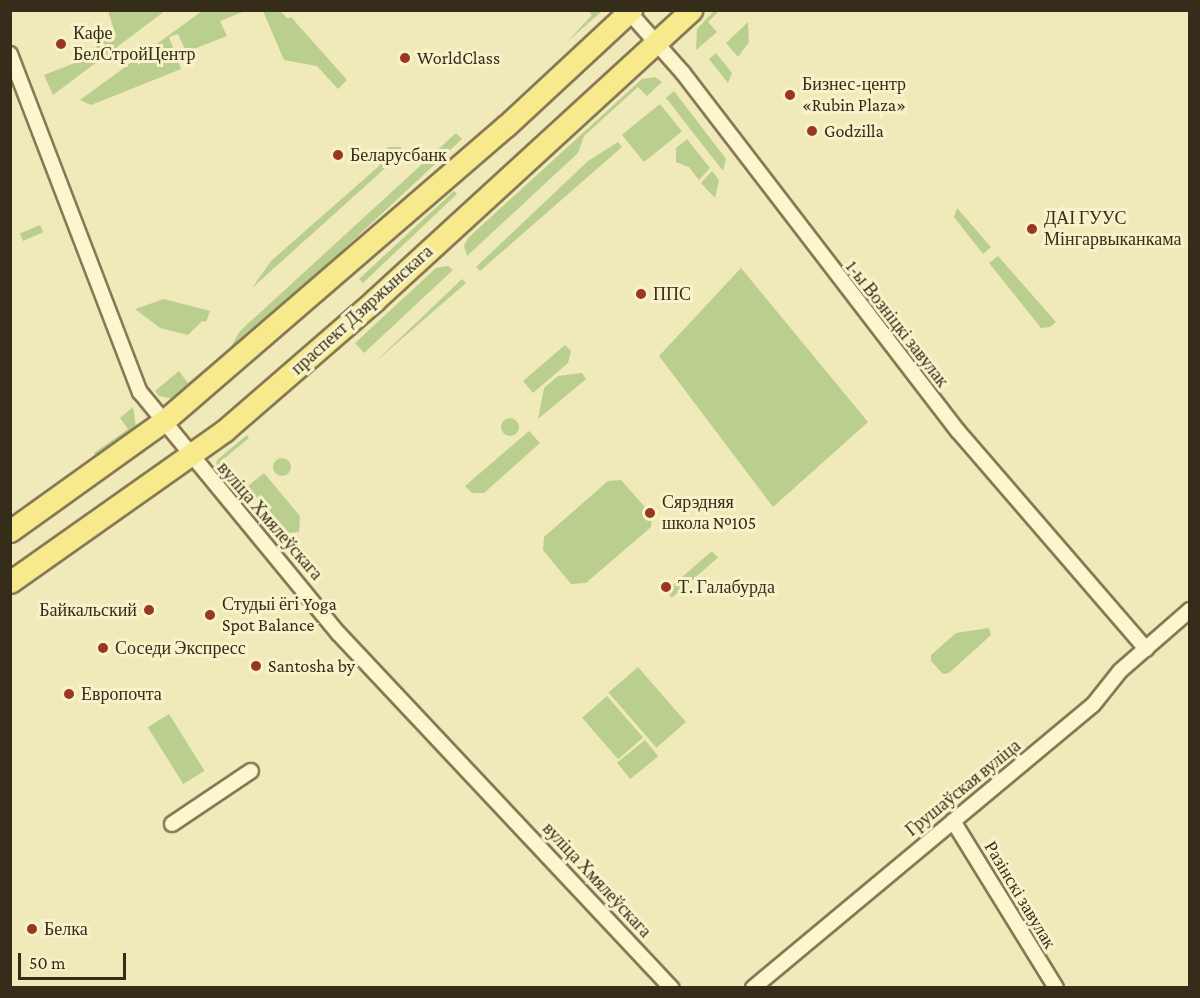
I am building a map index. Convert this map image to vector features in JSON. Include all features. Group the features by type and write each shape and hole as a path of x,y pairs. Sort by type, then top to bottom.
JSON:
{"main road":[{"name":"праспект Дзяржынскага","path":"10,582 224,431 336,334 691,10"},
{"path":"10,531 165,420 506,126 630,11"}],"street":[{"name":"1-ы Возніцкі завулак","path":"630,11 657,42 964,438 1146,649"},
{"name":"вуліца Хмялеўскага","path":"10,54 136,385 165,420 189,455 339,634 672,987"},
{"name":"Грушаўская вуліца","path":"753,987 1102,696 1120,671 1190,610"},
{"path":"172,824 251,771"},
{"name":"Разінскі завулак","path":"953,821 1056,987"}],"green space":[{"path":"108,11 165,11 53,95 44,75 98,54 96,45 116,36"},
{"path":"202,11 245,11 220,21 227,36 186,52 178,34 169,37 181,69 91,105 80,100"},
{"path":"263,11 280,11 288,19 291,17 347,80 338,89 317,66 284,60"},
{"path":"588,11 602,11 567,42 592,15"},
{"path":"714,11 719,11 708,22 717,32 696,50 697,29"},
{"path":"748,22 749,42 738,57 726,43"},
{"path":"716,53 732,73 728,83 709,59"},
{"path":"655,77 662,82 647,96 638,87 584,136 578,153 467,256 464,246 468,238 642,79"},
{"path":"674,91 726,159 723,171 666,98"},
{"path":"660,104 682,131 644,162 622,135"},
{"path":"456,133 462,139 301,289 173,399 159,396 155,391 179,371 188,383 230,348 240,331"},
{"path":"687,139 710,168 699,180 689,167 676,162 676,148"},
{"path":"618,142 622,147 480,271 476,267 588,161"},
{"path":"388,147 401,147 402,153 252,288 271,261 379,166"},
{"path":"712,171 719,180 715,198 701,183"},
{"path":"454,191 457,194 363,283 359,279"},
{"path":"957,208 991,247 983,254 954,217"},
{"path":"40,225 43,232 23,241 20,234"},
{"path":"998,256 1056,322 1050,327 1041,328 989,263"},
{"path":"448,266 453,270 364,353 355,343 436,268"},
{"path":"741,268 868,422 773,507 659,356"},
{"path":"462,279 466,283 374,363"},
{"path":"164,299 210,311 206,322 202,321 188,335 160,328 135,309"},
{"path":"565,345 571,351 568,363 533,393 523,381"},
{"path":"582,373 586,379 538,419 544,388 558,376"},
{"path":"133,407 136,427 96,457 94,453 128,429 120,418"},
{"path":"510,418 516,421 519,427 516,433 510,436 504,433 501,427 504,421"},
{"path":"529,431 540,443 484,493 472,493 465,486"},
{"path":"247,435 249,438 221,461 230,473 221,480 215,472 217,460"},
{"path":"282,458 288,461 291,467 288,473 282,476 276,473 273,467 276,461"},
{"path":"264,473 300,516 299,532 289,533 247,487"},
{"path":"621,480 652,515 651,527 586,583 571,584 543,550 544,537 608,481"},
{"path":"712,551 718,558 672,598 666,591"},
{"path":"989,628 991,635 949,673 943,674 931,661 931,655 956,633"},
{"path":"638,667 686,722 656,748 609,693"},
{"path":"607,696 643,738 618,759 582,718"},
{"path":"169,714 205,771 183,784 148,727"},
{"path":"645,740 658,756 630,779 617,763"}],"place":[{"name":"Кафе БелСтройЦентр","path":"61,44"},
{"name":"WorldClass","path":"405,58"},
{"name":"Бизнес-центр «Rubin Plaza»","path":"790,95"},
{"name":"Godzilla","path":"812,131"},
{"name":"Беларусбанк","path":"338,155"},
{"name":"ДАІ ГУУС Мінгарвыканкама","path":"1032,229"},
{"name":"ППС","path":"641,294"},
{"name":"Сярэдняя школа №105","path":"650,513"},
{"name":"Т. Галабурда","path":"666,587"},
{"name":"Байкальский","path":"149,610"},
{"name":"Студыі ёгі Yoga Spot Balance","path":"210,615"},
{"name":"Соседи Экспресс","path":"103,648"},
{"name":"Santosha by","path":"256,666"},
{"name":"Европочта","path":"69,694"},
{"name":"Белка","path":"32,929"}]}
